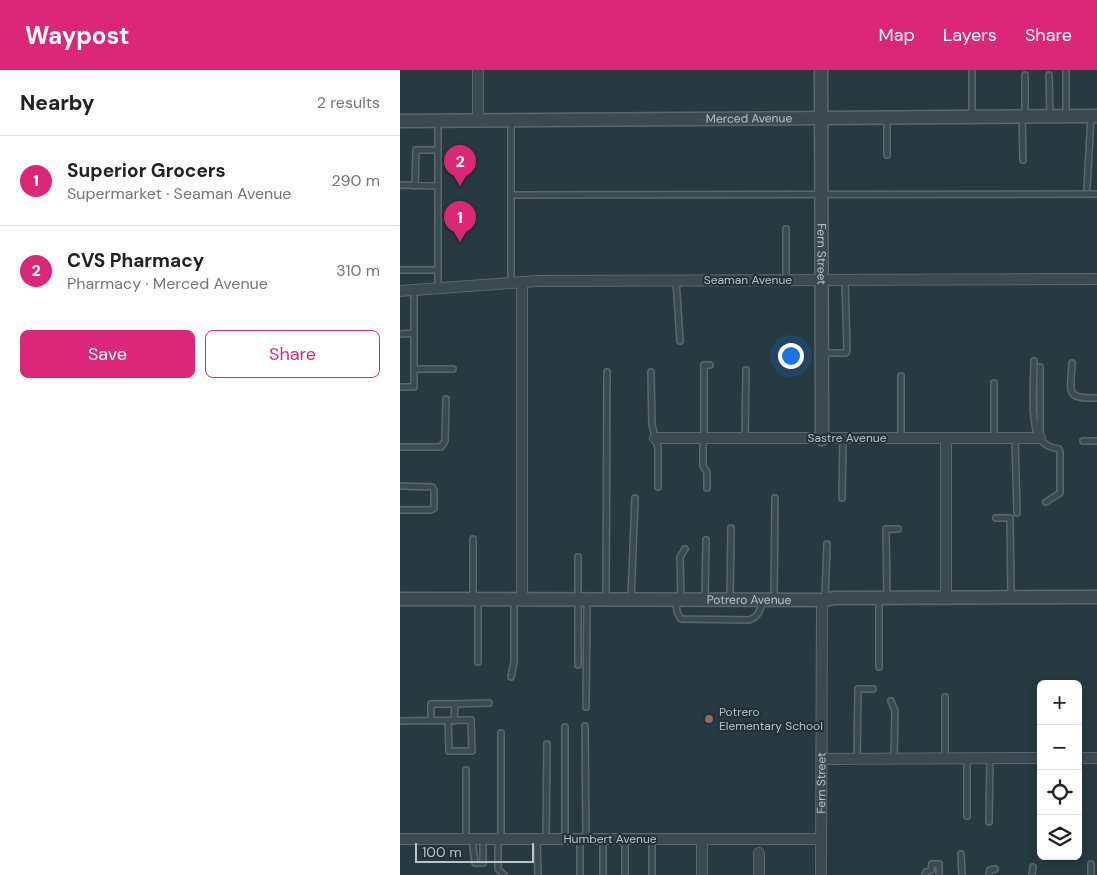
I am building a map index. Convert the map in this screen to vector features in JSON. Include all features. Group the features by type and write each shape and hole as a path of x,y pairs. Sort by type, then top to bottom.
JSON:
{"street":[{"path":"478,70 478,120"},
{"name":"Fern Street","path":"822,70 822,438"},
{"name":"Merced Avenue","path":"400,121 1094,116"},
{"name":"Seaman Avenue","path":"400,291 510,282 1097,279"},
{"path":"518,600 522,282"},
{"name":"Sastre Avenue","path":"655,438 1040,438"},
{"path":"946,438 946,598"},
{"name":"Potrero Avenue","path":"400,600 824,600 835,598 1097,597"},
{"name":"Fern Street","path":"821,875 824,600"},
{"path":"822,759 1037,758"},
{"path":"1082,758 1097,758"},
{"path":"702,838 702,875"},
{"name":"Humbert Avenue","path":"400,839 821,838"},
{"path":"758,853 759,875"}],"lane":[{"path":"972,70 972,116"},
{"path":"1066,70 1066,116"},
{"path":"1023,160 1025,75"},
{"path":"1049,75 1050,116"},
{"path":"886,116 888,155"},
{"path":"1088,188 1094,116"},
{"path":"438,120 438,289"},
{"path":"510,282 512,120"},
{"path":"415,186 416,150 438,150"},
{"path":"400,185 438,186"},
{"path":"510,196 1097,194"},
{"path":"786,229 786,280"},
{"path":"400,270 438,270"},
{"path":"676,280 680,341"},
{"path":"821,353 846,353 847,350 845,280"},
{"path":"400,386 414,387 414,291"},
{"path":"400,334 414,334"},
{"path":"1034,361 1034,424 1040,438 1049,447 1060,452 1060,493 1046,502"},
{"path":"1072,363 1071,392 1075,397 1097,398"},
{"path":"708,488 708,472 703,466 704,365 710,364"},
{"path":"1040,367 1040,438"},
{"path":"414,369 453,370"},
{"path":"746,370 746,438"},
{"path":"606,599 607,372"},
{"path":"650,372 652,425 658,448 658,487"},
{"path":"901,376 901,438"},
{"path":"994,383 994,438"},
{"path":"400,447 440,447 445,441 446,399"},
{"path":"842,498 843,438"},
{"path":"1015,438 1017,513"},
{"path":"1084,441 1097,441"},
{"path":"400,486 432,487 434,490 434,508 431,510 400,510"},
{"path":"631,599 636,498"},
{"path":"685,550 680,557 677,612 681,619 740,620 754,618 768,600 775,498"},
{"path":"996,518 1010,518 1011,598"},
{"path":"730,599 731,528"},
{"path":"879,667 886,529 898,529"},
{"path":"473,539 478,662"},
{"path":"705,599 706,540"},
{"path":"824,600 827,544"},
{"path":"578,557 583,599 586,707"},
{"path":"578,665 583,599"},
{"path":"511,677 514,662 518,600"},
{"path":"857,758 858,689 873,689"},
{"path":"945,758 946,697"},
{"path":"891,701 895,711 894,758"},
{"path":"431,722 431,704 489,704"},
{"path":"400,721 431,722 451,721 472,720 472,751 449,751 451,721 454,704"},
{"path":"580,875 583,838 585,726"},
{"path":"564,727 565,838"},
{"path":"501,733 498,869 504,875"},
{"path":"538,875 547,744"},
{"path":"967,758 967,816"},
{"path":"989,822 990,758"},
{"path":"466,770 469,838 474,863 483,863 483,838"},
{"path":"603,838 603,875"},
{"path":"625,838 625,875"},
{"path":"652,839 652,875"},
{"path":"962,854 962,875"},
{"path":"925,875 926,872 931,870 932,864 939,864 939,875"},
{"path":"1091,864 1091,875"},
{"path":"1032,866 1032,875"},
{"path":"989,875 990,870 994,870"}],"place":[{"name":"CVS Pharmacy","path":"460,186"},
{"name":"Superior Grocers","path":"460,242"},
{"name":"Potrero Elementary School","path":"709,719"}]}
